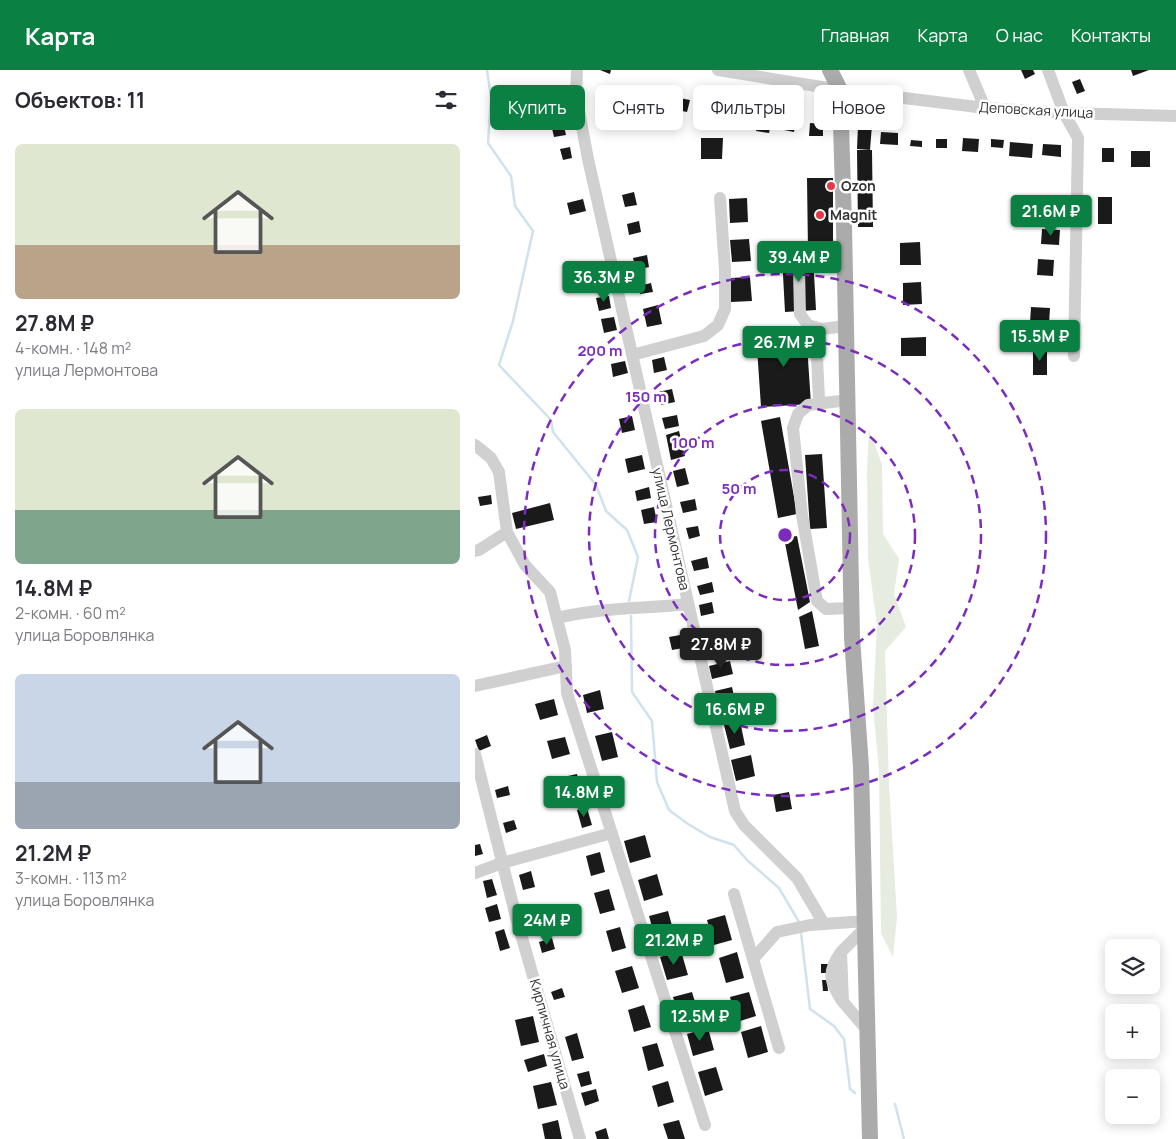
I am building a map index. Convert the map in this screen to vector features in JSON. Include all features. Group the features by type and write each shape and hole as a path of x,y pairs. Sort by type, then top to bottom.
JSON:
{"main road":[{"path":"831,70 837,85"},
{"path":"840,130 848,400 851,608 861,767 870,1139"}],"street":[{"name":"улица Лермонтова","path":"577,70 577,104 735,811 744,824 797,878 824,924"},
{"name":"Деповская улица","path":"718,70 814,86"},
{"path":"779,81 786,70"},
{"path":"969,70 985,108"},
{"path":"1048,70 1064,113 1078,138 1074,356"},
{"name":"Деповская улица","path":"903,98 985,108 1064,113 1176,116"},
{"path":"633,356 705,336 718,325 725,309 725,270 720,198"},
{"path":"799,270 800,314 808,325 821,329 846,326"},
{"path":"821,329 816,335 819,399 824,403"},
{"path":"848,400 808,405 798,414 793,428 802,515 817,601 826,609 851,608"},
{"path":"475,445 491,458 499,472 507,532 525,564 550,592 565,650 567,693 705,1126"},
{"path":"475,551 507,532"},
{"path":"557,618 577,613 615,608 646,608 688,604"},
{"path":"475,686 566,666"},
{"name":"Кирпичная улица","path":"475,754 516,917 580,1139"},
{"path":"475,873 502,863 612,833"},
{"path":"734,894 779,1048"},
{"path":"754,958 777,932 810,925 866,924"},
{"path":"866,924 841,952 843,1002 868,1031"}],"shaded area":[{"path":"869,430 882,464 883,534 899,559 894,594 906,627 885,651 889,784 897,917 893,957 881,933 879,770 873,706 877,625 868,558 867,470"}],"building":[{"path":"600,70 611,70 610,74"},
{"path":"1021,70 1033,70 1035,74 1025,79"},
{"path":"1131,70 1149,70 1133,76"},
{"path":"1080,79 1085,91 1077,94 1072,82"},
{"path":"683,99 690,100 687,112 683,111"},
{"path":"810,123 814,123 814,130 823,130 823,136 809,136"},
{"path":"552,130 565,130 566,135 554,137"},
{"path":"756,130 770,130 769,133"},
{"path":"858,130 872,130 870,150 857,149"},
{"path":"881,132 898,133 898,145 880,144"},
{"path":"701,138 723,138 722,159 701,159"},
{"path":"963,138 979,139 978,152 962,151"},
{"path":"936,139 947,139 947,148 936,148"},
{"path":"991,139 1004,140 1003,148 991,147"},
{"path":"911,140 922,141 922,147 910,146"},
{"path":"1010,142 1033,144 1032,158 1009,156"},
{"path":"1043,144 1061,145 1061,157 1042,155"},
{"path":"570,147 572,158 563,160 560,149"},
{"path":"1102,148 1114,148 1114,162 1102,162"},
{"path":"857,150 872,150 873,227 858,227"},
{"path":"1131,151 1150,151 1150,167 1131,167"},
{"name":"Magnit","path":"807,178 833,178 833,252 808,252"},
{"path":"634,192 637,205 625,207 622,195"},
{"path":"1047,197 1063,198 1062,216 1046,215"},
{"path":"1098,197 1112,197 1112,224 1098,224"},
{"path":"747,198 748,222 730,223 729,199"},
{"path":"583,199 586,211 570,215 567,203"},
{"path":"639,221 641,232 629,235 627,224"},
{"path":"1042,229 1060,230 1059,245 1041,244"},
{"path":"749,239 751,261 732,262 730,240"},
{"path":"920,242 921,265 900,265 900,243"},
{"path":"647,255 649,267 636,270 633,258"},
{"path":"813,255 816,310 785,312 782,256"},
{"path":"1038,259 1054,260 1053,276 1037,275"},
{"path":"750,277 752,301 731,302 730,278"},
{"path":"921,282 922,304 903,305 903,283"},
{"path":"651,283 653,292 640,294 639,286"},
{"path":"609,296 611,308 599,311 596,298"},
{"path":"658,305 662,324 647,327 643,309"},
{"path":"1031,307 1050,308 1049,324 1030,323"},
{"path":"614,317 617,330 604,333 601,319"},
{"path":"806,330 811,404 761,407 756,333"},
{"path":"926,337 926,356 901,356 901,338"},
{"path":"1033,349 1047,349 1047,375 1033,375"},
{"path":"664,357 667,370 654,373 652,360"},
{"path":"625,361 628,373 613,377 611,364"},
{"path":"672,389 675,402 661,405 658,392"},
{"path":"677,415 679,426 665,429 662,418"},
{"path":"632,416 635,430 622,433 619,419"},
{"path":"780,417 797,514 778,518 761,421"},
{"path":"679,431 685,456 671,460 666,435"},
{"path":"822,454 827,528 810,529 805,455"},
{"path":"642,455 645,469 628,473 625,459"},
{"path":"685,468 689,484 677,487 673,471"},
{"path":"649,487 651,498 637,501 635,491"},
{"path":"491,495 492,504 480,506 478,497"},
{"path":"695,499 697,510 683,513 680,502"},
{"path":"550,503 554,520 516,529 512,513"},
{"path":"654,507 657,522 644,524 641,510"},
{"path":"698,526 700,536 689,539 686,528"},
{"path":"797,536 810,602 798,610 784,538"},
{"path":"707,557 709,568 694,571 691,561"},
{"path":"712,582 714,592 700,595 697,586"},
{"path":"712,602 714,613 701,616 699,605"},
{"path":"812,611 819,646 805,649 799,617"},
{"path":"680,635 683,648 672,650 669,637"},
{"path":"724,636 726,648 706,653 703,640"},
{"path":"730,661 733,674 712,679 709,666"},
{"path":"732,687 737,710 720,714 715,691"},
{"path":"600,690 604,709 587,713 583,695"},
{"path":"554,699 558,715 540,720 535,704"},
{"path":"740,721 745,745 730,749 724,725"},
{"path":"612,732 618,757 602,761 595,736"},
{"path":"487,735 491,746 479,751 475,740"},
{"path":"565,737 570,754 552,759 547,741"},
{"path":"751,755 755,776 736,781 731,760"},
{"path":"577,774 581,791 563,795 559,778"},
{"path":"508,786 510,795 497,798 495,790"},
{"path":"789,792 792,809 776,812 773,795"},
{"path":"587,808 592,825 582,828 577,810"},
{"path":"514,820 517,829 506,833 503,823"},
{"path":"645,835 651,857 630,863 624,841"},
{"path":"480,844 483,854 475,856 475,845"},
{"path":"600,852 605,872 591,876 586,856"},
{"path":"531,871 535,887 523,890 519,875"},
{"path":"657,874 663,895 644,901 638,880"},
{"path":"492,879 497,895 487,898 483,881"},
{"path":"609,889 615,910 600,914 594,893"},
{"path":"497,904 501,919 489,922 485,908"},
{"path":"668,911 674,933 655,938 649,916"},
{"path":"725,915 732,940 714,945 707,920"},
{"path":"620,927 626,948 612,952 606,931"},
{"path":"504,929 510,948 500,951 495,932"},
{"path":"552,938 555,949 542,953 539,942"},
{"path":"681,951 688,975 667,980 660,957"},
{"path":"737,952 744,978 726,983 719,958"},
{"path":"821,964 828,964 828,973 821,973"},
{"path":"632,966 639,988 622,993 615,971"},
{"path":"822,980 827,980 828,991 823,991"},
{"path":"562,988 565,997 554,1000 551,992"},
{"path":"692,992 698,1012 679,1017 673,997"},
{"path":"749,992 756,1016 737,1022 730,997"},
{"path":"644,1005 651,1027 634,1032 628,1010"},
{"path":"533,1016 539,1042 521,1046 515,1020"},
{"path":"761,1026 768,1052 748,1058 741,1032"},
{"path":"708,1028 714,1050 693,1056 687,1034"},
{"path":"577,1033 584,1058 572,1061 565,1037"},
{"path":"657,1043 664,1066 648,1071 642,1047"},
{"path":"544,1054 547,1066 528,1072 524,1060"},
{"path":"716,1067 723,1090 705,1096 698,1072"},
{"path":"589,1071 592,1084 581,1087 577,1074"},
{"path":"668,1081 674,1102 658,1107 652,1086"},
{"path":"551,1082 557,1105 538,1109 533,1086"},
{"path":"596,1089 599,1101 585,1106 581,1093"},
{"path":"558,1120 562,1139 545,1139 542,1124"},
{"path":"679,1120 685,1139 668,1139 663,1124"},
{"path":"606,1128 609,1139 597,1139 595,1132"}],"waterway":[{"path":"487,70 491,97 488,143 511,176 515,206 533,231 513,321 499,365 551,420 553,432 596,485 606,511 627,530 638,557 629,601"},
{"path":"631,616 632,692 652,721 657,782 669,810 710,837 734,845 747,860 779,888 799,922"},
{"path":"801,933 810,1009 834,1026 844,1039 850,1089 855,1093"},
{"path":"895,1104 904,1139"}],"place":[{"name":"Ozon","path":"831,186"},
{"name":"Magnit","path":"820,215"}]}
